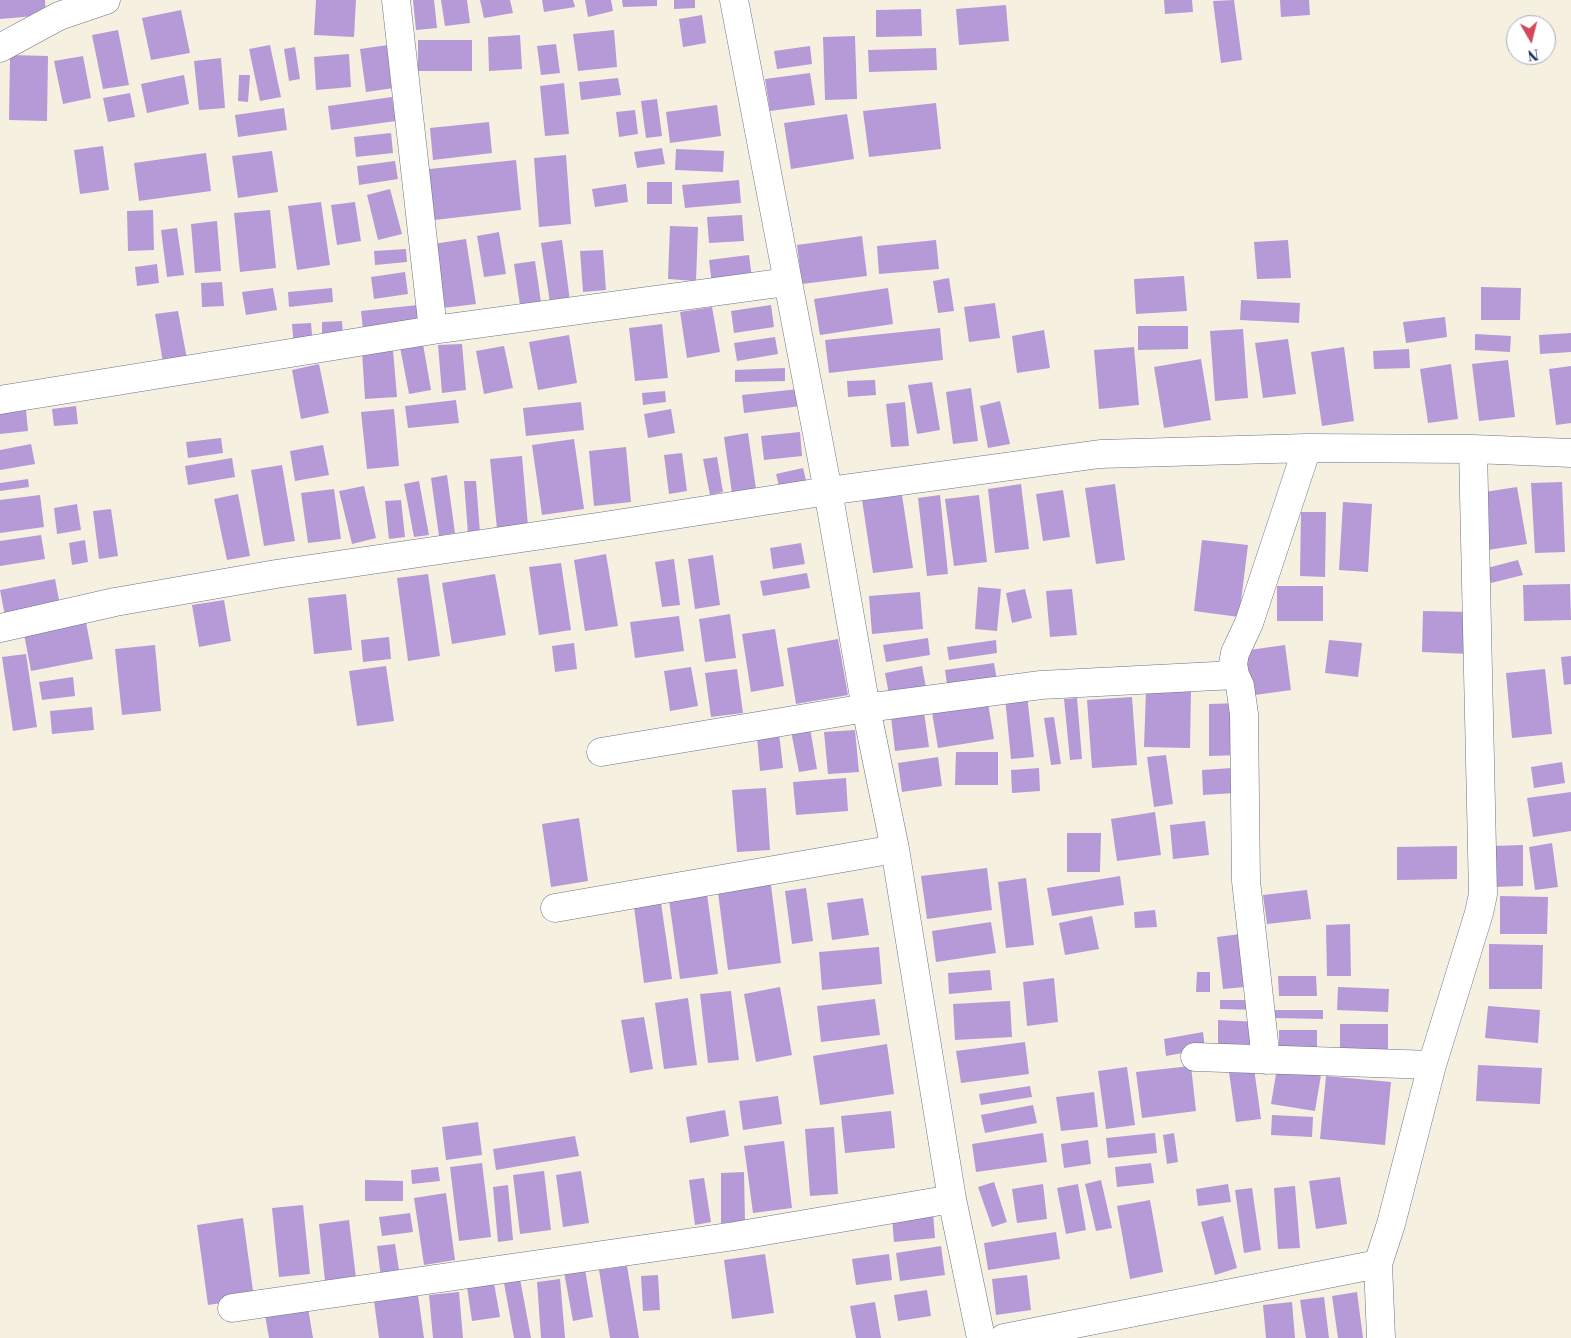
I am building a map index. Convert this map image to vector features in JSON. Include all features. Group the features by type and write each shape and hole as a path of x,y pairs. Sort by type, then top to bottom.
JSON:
{"street":[{"path":"0,48 59,16 106,0"},
{"path":"396,0 433,330"},
{"path":"734,0 828,491 866,708 895,849 952,1199 981,1338"},
{"path":"0,400 433,330 787,282"},
{"path":"1266,1060 1246,881 1244,714 1240,686 1233,664 1235,653 1249,623 1307,448"},
{"path":"0,628 115,602 276,574 828,491 1100,454 1307,448 1473,449 1571,453"},
{"path":"1381,1338 1378,1264 1391,1224 1432,1065 1479,913 1483,894 1473,449"},
{"path":"600,752 866,708 1041,685 1235,675"},
{"path":"555,908 895,849"},
{"path":"1195,1057 1432,1065"},
{"path":"232,1308 726,1238 952,1199"},
{"path":"1004,1338 1378,1264"}],"building":[{"path":"0,0 45,0 46,15 0,19"},
{"path":"316,0 356,0 354,37 314,35"},
{"path":"413,0 434,0 437,28 416,30"},
{"path":"441,0 467,0 470,23 445,26"},
{"path":"480,0 510,0 513,13 484,18"},
{"path":"542,0 573,0 575,7 544,12"},
{"path":"585,0 611,0 613,11 588,17"},
{"path":"622,0 657,0 657,6 623,7"},
{"path":"674,0 695,0 695,8 674,9"},
{"path":"1164,0 1192,0 1193,12 1165,14"},
{"path":"1234,0 1242,60 1221,63 1213,1"},
{"path":"1280,0 1309,0 1310,15 1281,17"},
{"path":"1006,5 1009,41 959,45 956,9"},
{"path":"921,9 922,36 876,37 876,10"},
{"path":"181,10 190,53 151,60 142,18"},
{"path":"702,15 706,43 683,47 679,19"},
{"path":"118,30 129,85 103,89 92,35"},
{"path":"614,30 617,67 578,71 573,34"},
{"path":"520,35 522,69 489,71 488,37"},
{"path":"855,36 857,99 825,100 823,37"},
{"path":"418,40 472,40 472,71 418,71"},
{"path":"395,44 401,87 366,92 360,49"},
{"path":"556,44 560,73 541,75 537,46"},
{"path":"270,45 281,97 260,101 249,49"},
{"path":"810,46 812,64 777,69 774,51"},
{"path":"295,47 300,79 289,81 284,49"},
{"path":"936,48 937,70 869,72 868,50"},
{"path":"349,54 351,87 316,90 314,57"},
{"path":"10,55 48,56 47,121 9,120"},
{"path":"83,56 91,98 63,104 54,61"},
{"path":"221,58 225,108 199,110 194,61"},
{"path":"810,73 815,105 770,111 765,79"},
{"path":"184,75 189,104 147,113 141,84"},
{"path":"239,75 250,75 248,102 238,101"},
{"path":"618,78 621,95 581,100 579,82"},
{"path":"564,83 569,134 545,136 540,86"},
{"path":"130,93 135,117 108,122 103,98"},
{"path":"392,97 396,121 331,130 328,106"},
{"path":"657,99 662,136 646,138 641,101"},
{"path":"936,103 941,149 869,157 863,111"},
{"path":"717,105 721,136 670,143 666,112"},
{"path":"284,108 287,130 238,137 235,115"},
{"path":"635,110 638,134 619,137 616,112"},
{"path":"847,114 854,159 791,169 784,123"},
{"path":"489,122 492,153 433,160 430,128"},
{"path":"391,133 393,153 356,157 354,137"},
{"path":"103,146 109,190 80,194 74,150"},
{"path":"662,148 665,164 637,168 634,152"},
{"path":"676,149 724,151 723,172 675,170"},
{"path":"272,151 278,192 238,198 232,156"},
{"path":"206,153 211,191 139,201 134,163"},
{"path":"566,155 571,224 539,227 534,158"},
{"path":"516,160 521,210 426,221 420,170"},
{"path":"395,161 398,179 359,185 357,166"},
{"path":"739,180 741,203 685,208 682,185"},
{"path":"647,182 672,182 672,204 647,204"},
{"path":"626,184 628,202 595,207 592,189"},
{"path":"390,189 402,234 378,240 367,195"},
{"path":"321,202 330,265 297,270 288,206"},
{"path":"355,202 361,241 337,245 331,205"},
{"path":"153,210 154,250 128,251 127,211"},
{"path":"270,210 276,268 240,272 234,213"},
{"path":"742,215 744,241 709,243 707,217"},
{"path":"217,221 221,271 195,273 191,224"},
{"path":"670,226 698,227 696,281 668,279"},
{"path":"177,228 184,275 167,277 161,230"},
{"path":"499,232 506,274 484,277 477,236"},
{"path":"862,236 867,276 802,284 797,245"},
{"path":"466,239 476,304 443,308 433,244"},
{"path":"562,240 570,301 550,303 541,243"},
{"path":"936,240 939,269 879,274 877,246"},
{"path":"1288,240 1291,278 1257,279 1254,242"},
{"path":"406,249 407,262 375,265 374,251"},
{"path":"603,250 606,290 583,292 580,251"},
{"path":"749,255 752,278 712,284 709,260"},
{"path":"535,261 542,309 521,312 514,264"},
{"path":"157,264 159,283 137,286 135,267"},
{"path":"405,272 408,294 374,299 371,277"},
{"path":"1184,276 1187,311 1136,314 1134,279"},
{"path":"949,278 954,311 938,313 933,281"},
{"path":"222,282 224,306 202,307 201,283"},
{"path":"1481,287 1521,288 1520,320 1481,320"},
{"path":"273,288 277,310 246,315 242,292"},
{"path":"332,288 333,302 289,307 288,292"},
{"path":"888,288 893,324 820,335 814,299"},
{"path":"1241,300 1300,303 1299,323 1240,320"},
{"path":"995,303 1000,338 969,342 964,307"},
{"path":"418,305 420,324 363,330 361,311"},
{"path":"771,305 774,327 734,333 731,311"},
{"path":"712,307 720,352 687,358 680,312"},
{"path":"178,311 187,359 163,363 155,314"},
{"path":"1445,317 1447,337 1406,343 1403,322"},
{"path":"342,321 343,335 322,336 322,322"},
{"path":"311,323 313,346 294,348 292,324"},
{"path":"662,324 668,378 635,381 629,328"},
{"path":"1138,326 1188,326 1188,349 1138,350"},
{"path":"940,328 943,360 829,373 825,340"},
{"path":"1243,329 1248,398 1215,401 1210,331"},
{"path":"1044,330 1050,368 1017,373 1012,336"},
{"path":"1571,333 1571,352 1540,354 1539,335"},
{"path":"1475,334 1511,336 1510,352 1475,350"},
{"path":"569,335 577,383 538,390 529,342"},
{"path":"775,337 778,354 737,361 734,343"},
{"path":"1288,339 1296,394 1263,398 1255,343"},
{"path":"423,344 431,390 409,394 400,347"},
{"path":"462,344 466,390 442,393 438,345"},
{"path":"504,346 513,388 484,394 476,351"},
{"path":"1134,347 1139,405 1099,409 1094,350"},
{"path":"1344,347 1354,421 1322,426 1311,352"},
{"path":"1409,349 1410,368 1374,369 1373,351"},
{"path":"393,350 397,397 365,399 362,352"},
{"path":"1201,359 1211,420 1164,428 1154,367"},
{"path":"1508,360 1515,417 1479,421 1472,364"},
{"path":"319,364 329,413 301,419 292,370"},
{"path":"1451,364 1458,419 1428,423 1420,369"},
{"path":"1571,366 1571,423 1556,425 1549,369"},
{"path":"785,368 785,381 735,382 735,370"},
{"path":"875,380 876,395 848,397 847,381"},
{"path":"932,382 940,430 917,434 908,385"},
{"path":"971,388 978,441 953,444 946,392"},
{"path":"799,389 801,406 744,413 742,395"},
{"path":"665,391 666,402 643,405 642,393"},
{"path":"456,400 459,423 408,428 405,406"},
{"path":"1000,401 1010,444 988,448 980,406"},
{"path":"581,402 584,430 526,436 523,408"},
{"path":"905,402 909,446 891,447 886,404"},
{"path":"76,406 78,424 54,426 52,409"},
{"path":"394,409 399,466 367,469 361,412"},
{"path":"671,409 675,433 648,438 644,414"},
{"path":"26,410 28,431 0,434 0,412"},
{"path":"800,432 802,456 764,460 761,436"},
{"path":"748,433 756,489 732,493 724,437"},
{"path":"221,438 223,453 188,458 186,442"},
{"path":"574,439 584,509 542,515 532,445"},
{"path":"31,444 35,464 0,470 0,450"},
{"path":"323,445 329,475 295,481 290,451"},
{"path":"626,447 631,502 594,506 589,451"},
{"path":"682,453 687,491 669,494 664,455"},
{"path":"522,456 528,526 497,529 490,459"},
{"path":"717,457 723,492 710,495 703,459"},
{"path":"232,458 235,477 188,485 185,466"},
{"path":"282,465 295,541 264,546 251,470"},
{"path":"803,468 806,480 779,486 776,474"},
{"path":"447,475 455,533 439,536 431,478"},
{"path":"28,479 29,487 0,491 0,483"},
{"path":"419,481 429,535 414,537 404,484"},
{"path":"464,481 476,481 480,533 468,534"},
{"path":"1562,482 1565,552 1535,553 1531,483"},
{"path":"1021,484 1029,549 995,553 988,489"},
{"path":"1115,484 1125,560 1096,564 1085,488"},
{"path":"364,486 376,538 352,544 339,491"},
{"path":"1517,487 1527,544 1488,550 1478,493"},
{"path":"334,489 341,539 308,543 301,493"},
{"path":"1063,490 1070,537 1043,541 1036,494"},
{"path":"238,494 250,556 227,560 214,499"},
{"path":"40,495 44,527 0,533 0,500"},
{"path":"902,495 913,568 873,573 862,500"},
{"path":"940,495 948,574 927,576 918,498"},
{"path":"979,495 987,562 954,566 945,499"},
{"path":"401,500 405,537 389,539 385,501"},
{"path":"1343,502 1372,504 1368,572 1339,570"},
{"path":"77,504 81,530 57,534 54,508"},
{"path":"111,509 118,556 99,559 93,511"},
{"path":"1301,512 1326,512 1325,577 1300,576"},
{"path":"41,535 45,559 0,566 0,541"},
{"path":"85,540 88,562 72,565 69,543"},
{"path":"1202,540 1248,545 1239,617 1194,611"},
{"path":"801,543 805,564 773,569 770,548"},
{"path":"606,554 618,626 585,631 574,560"},
{"path":"713,555 720,605 695,609 688,559"},
{"path":"674,559 680,605 662,607 655,562"},
{"path":"1518,560 1523,575 1491,583 1487,568"},
{"path":"561,563 571,630 539,635 529,567"},
{"path":"807,573 810,588 763,596 760,581"},
{"path":"428,574 440,656 408,661 397,578"},
{"path":"495,574 506,635 452,644 442,583"},
{"path":"55,579 61,610 6,621 0,590"},
{"path":"1570,584 1571,620 1524,621 1523,585"},
{"path":"1277,586 1323,586 1323,621 1277,621"},
{"path":"978,587 1001,589 997,631 975,629"},
{"path":"1025,589 1032,618 1012,623 1006,593"},
{"path":"1072,589 1077,635 1050,637 1046,591"},
{"path":"920,592 923,629 872,634 869,596"},
{"path":"346,594 352,650 314,654 308,598"},
{"path":"224,600 231,641 199,647 192,605"},
{"path":"1423,611 1470,612 1468,654 1422,652"},
{"path":"730,614 736,658 705,662 699,619"},
{"path":"679,616 684,651 635,658 630,622"},
{"path":"86,622 93,659 31,671 24,634"},
{"path":"775,629 784,686 751,692 742,634"},
{"path":"389,637 391,659 363,662 361,640"},
{"path":"928,638 930,655 886,662 883,645"},
{"path":"838,639 848,695 796,704 787,648"},
{"path":"996,640 997,653 949,660 947,647"},
{"path":"1329,640 1362,643 1358,677 1325,673"},
{"path":"574,643 577,669 555,672 552,646"},
{"path":"155,645 161,711 122,715 115,649"},
{"path":"1285,645 1291,690 1248,696 1242,651"},
{"path":"26,654 37,727 13,731 2,657"},
{"path":"1571,656 1571,684 1564,685 1561,657"},
{"path":"994,663 998,686 948,692 945,670"},
{"path":"386,666 394,721 357,726 349,671"},
{"path":"922,666 927,693 890,700 885,673"},
{"path":"691,667 698,706 670,711 664,671"},
{"path":"737,669 743,713 711,717 705,673"},
{"path":"1545,669 1552,734 1512,738 1506,673"},
{"path":"73,677 75,696 42,700 39,682"},
{"path":"1146,690 1191,691 1190,748 1144,747"},
{"path":"1027,695 1034,757 1011,759 1005,697"},
{"path":"1132,697 1137,765 1092,768 1087,700"},
{"path":"1077,698 1082,759 1070,760 1064,699"},
{"path":"988,703 994,739 938,748 932,713"},
{"path":"1240,703 1241,755 1209,756 1209,704"},
{"path":"92,707 94,730 52,734 50,711"},
{"path":"924,712 929,747 895,751 891,717"},
{"path":"1054,717 1061,764 1051,765 1044,718"},
{"path":"778,724 783,768 760,771 756,726"},
{"path":"810,728 817,769 799,772 791,731"},
{"path":"855,730 859,772 828,774 824,732"},
{"path":"956,752 998,752 998,785 955,785"},
{"path":"1166,755 1173,804 1154,807 1147,757"},
{"path":"938,757 942,786 902,792 898,763"},
{"path":"1562,762 1565,783 1534,788 1531,767"},
{"path":"1039,768 1040,791 1012,793 1011,770"},
{"path":"1232,768 1234,793 1203,795 1202,770"},
{"path":"846,778 848,811 796,815 793,782"},
{"path":"766,788 770,850 737,852 732,790"},
{"path":"1571,792 1571,831 1533,837 1527,798"},
{"path":"1155,812 1161,855 1117,861 1111,819"},
{"path":"579,818 588,881 551,887 542,824"},
{"path":"1205,821 1209,855 1173,859 1170,825"},
{"path":"1067,833 1101,833 1100,872 1067,872"},
{"path":"1552,843 1558,887 1535,890 1529,847"},
{"path":"1523,845 1523,886 1493,887 1492,846"},
{"path":"1457,846 1457,879 1397,880 1397,847"},
{"path":"987,868 992,910 927,919 921,876"},
{"path":"1120,876 1124,905 1052,916 1047,888"},
{"path":"770,878 781,963 728,970 717,885"},
{"path":"1026,878 1034,945 1006,948 998,882"},
{"path":"806,888 813,941 792,944 785,891"},
{"path":"1307,890 1311,919 1267,924 1263,895"},
{"path":"707,894 718,974 680,979 669,900"},
{"path":"1500,896 1548,897 1547,934 1500,934"},
{"path":"863,898 869,935 832,940 827,903"},
{"path":"661,903 672,979 644,983 634,907"},
{"path":"1155,910 1157,927 1135,928 1134,912"},
{"path":"1092,916 1099,949 1065,955 1059,923"},
{"path":"991,922 996,953 936,962 932,931"},
{"path":"1350,924 1351,976 1327,976 1326,925"},
{"path":"1249,933 1255,986 1223,989 1217,937"},
{"path":"1489,944 1543,945 1542,989 1489,989"},
{"path":"879,947 882,984 822,990 819,952"},
{"path":"990,970 992,990 949,994 948,973"},
{"path":"1197,972 1210,972 1210,992 1196,992"},
{"path":"1278,976 1316,976 1317,996 1279,996"},
{"path":"1054,978 1058,1022 1027,1026 1023,982"},
{"path":"780,987 792,1055 756,1062 744,994"},
{"path":"1338,987 1389,989 1388,1012 1337,1010"},
{"path":"731,991 739,1060 708,1063 700,994"},
{"path":"688,998 697,1065 664,1069 655,1003"},
{"path":"875,999 880,1035 821,1042 817,1006"},
{"path":"1220,1000 1260,1000 1260,1010 1220,1009"},
{"path":"1010,1001 1012,1037 955,1040 953,1004"},
{"path":"1488,1006 1540,1010 1538,1043 1485,1038"},
{"path":"1275,1010 1323,1010 1323,1019 1274,1018"},
{"path":"644,1017 653,1069 630,1073 621,1020"},
{"path":"1218,1020 1260,1022 1259,1048 1218,1047"},
{"path":"1340,1024 1388,1024 1388,1054 1340,1054"},
{"path":"1279,1030 1317,1030 1317,1053 1279,1053"},
{"path":"1203,1032 1205,1049 1166,1056 1164,1039"},
{"path":"1025,1042 1029,1074 961,1083 956,1051"},
{"path":"887,1044 894,1094 820,1105 813,1056"},
{"path":"1253,1061 1261,1119 1236,1122 1228,1065"},
{"path":"1478,1065 1542,1068 1540,1104 1476,1101"},
{"path":"1191,1066 1196,1111 1142,1118 1136,1072"},
{"path":"1127,1067 1135,1125 1106,1129 1098,1071"},
{"path":"1277,1068 1321,1075 1315,1111 1271,1104"},
{"path":"1326,1076 1391,1082 1385,1145 1320,1139"},
{"path":"1030,1086 1032,1097 981,1105 979,1094"},
{"path":"1094,1092 1098,1127 1061,1131 1056,1097"},
{"path":"778,1096 782,1124 743,1130 739,1101"},
{"path":"1033,1105 1037,1123 985,1133 981,1115"},
{"path":"725,1110 729,1136 690,1143 686,1117"},
{"path":"891,1111 895,1148 845,1153 841,1116"},
{"path":"1272,1115 1313,1117 1312,1137 1271,1135"},
{"path":"478,1122 482,1155 446,1160 442,1127"},
{"path":"834,1127 838,1194 810,1196 805,1129"},
{"path":"1043,1133 1047,1162 976,1172 972,1144"},
{"path":"1155,1133 1157,1153 1108,1158 1106,1138"},
{"path":"1174,1133 1178,1162 1167,1164 1163,1135"},
{"path":"575,1136 579,1156 496,1170 493,1149"},
{"path":"1088,1140 1091,1164 1064,1168 1061,1144"},
{"path":"784,1141 792,1208 753,1213 744,1146"},
{"path":"482,1163 491,1237 459,1241 450,1167"},
{"path":"1151,1163 1154,1183 1117,1187 1115,1167"},
{"path":"438,1167 440,1181 412,1184 411,1170"},
{"path":"544,1171 551,1230 520,1234 513,1175"},
{"path":"581,1171 589,1223 563,1227 556,1175"},
{"path":"744,1172 745,1222 721,1223 721,1173"},
{"path":"1340,1177 1347,1224 1316,1229 1309,1181"},
{"path":"704,1178 711,1222 695,1225 689,1180"},
{"path":"365,1180 403,1181 403,1201 365,1201"},
{"path":"1101,1180 1112,1228 1096,1231 1085,1184"},
{"path":"994,1182 1007,1222 992,1227 978,1187"},
{"path":"1043,1184 1047,1219 1017,1223 1012,1189"},
{"path":"1078,1184 1086,1230 1066,1234 1057,1188"},
{"path":"1228,1184 1231,1202 1198,1206 1196,1189"},
{"path":"508,1185 513,1240 498,1242 493,1187"},
{"path":"1295,1186 1300,1248 1278,1249 1274,1188"},
{"path":"1252,1188 1261,1250 1244,1253 1235,1190"},
{"path":"446,1193 455,1260 424,1265 414,1198"},
{"path":"1150,1200 1163,1272 1130,1279 1117,1206"},
{"path":"303,1205 310,1274 279,1277 272,1208"},
{"path":"410,1213 413,1232 382,1236 379,1217"},
{"path":"933,1213 935,1238 894,1242 892,1217"},
{"path":"1223,1216 1237,1268 1215,1275 1201,1222"},
{"path":"243,1218 254,1298 208,1305 197,1225"},
{"path":"349,1220 356,1278 325,1281 319,1224"},
{"path":"1056,1232 1060,1259 988,1270 984,1243"},
{"path":"395,1244 401,1283 382,1286 377,1246"},
{"path":"941,1246 945,1275 900,1281 896,1253"},
{"path":"765,1254 774,1313 732,1319 724,1260"},
{"path":"889,1254 892,1280 856,1285 852,1259"},
{"path":"627,1266 639,1338 610,1338 599,1270"},
{"path":"585,1269 593,1317 573,1321 564,1272"},
{"path":"658,1275 660,1310 643,1311 641,1276"},
{"path":"1027,1275 1031,1310 996,1315 992,1279"},
{"path":"520,1279 531,1338 514,1338 504,1283"},
{"path":"560,1279 565,1338 541,1338 537,1282"},
{"path":"494,1283 500,1317 472,1321 467,1287"},
{"path":"927,1290 931,1316 898,1321 894,1295"},
{"path":"459,1292 463,1338 433,1338 429,1295"},
{"path":"1357,1292 1363,1338 1338,1338 1332,1296"},
{"path":"418,1295 424,1338 379,1338 374,1301"},
{"path":"1324,1297 1329,1338 1306,1338 1300,1300"},
{"path":"307,1302 313,1338 269,1338 264,1309"},
{"path":"875,1302 881,1338 856,1338 850,1306"},
{"path":"1292,1302 1295,1338 1266,1338 1263,1305"}]}
